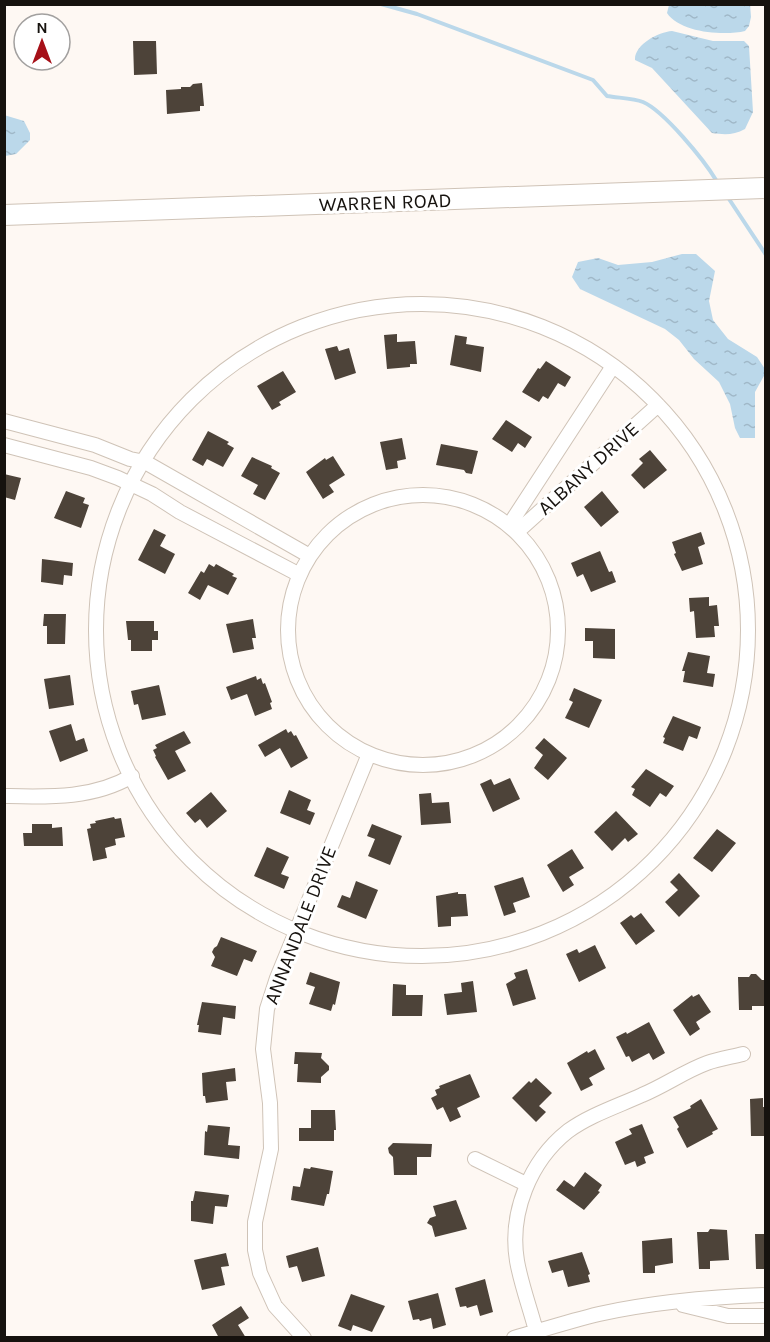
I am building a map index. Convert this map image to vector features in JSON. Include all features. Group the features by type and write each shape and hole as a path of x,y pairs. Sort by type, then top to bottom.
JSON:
{"street":[{"name":"WARREN ROAD","path":"4,215 765,188"},
{"path":"423,305 453,306 487,311 529,323 572,342 613,366 658,405 705,466 727,512 744,567 747,638 742,694 718,771 699,806 677,836 642,873 597,907 549,931 493,949 436,956 393,955 346,947 296,931 243,902 206,873 169,834 138,789 122,759 105,709 98,672 96,632 98,593 108,543 124,498 133,485 148,452 175,416 222,371 252,351 288,333 334,316 368,309 423,305"},
{"name":"ALBANY DRIVE","path":"514,528 613,366"},
{"name":"ALBANY DRIVE","path":"514,528 658,405"},
{"path":"4,421 95,445 129,459 145,462 308,555"},
{"path":"27,451 33,429"},
{"path":"4,445 91,468 133,485 204,526 298,574"},
{"path":"417,495 443,497 468,503 514,528 539,560 552,588 558,618 558,649 552,670 535,707 515,730 490,748 461,760 430,765 399,763 369,754 343,740 328,728 315,713 297,682 288,652 286,626 289,603 298,574 308,555 324,536 368,507 392,499 417,495"},
{"path":"204,526 219,505"},
{"name":"ANNANDALE DRIVE","path":"304,1338 282,1315 270,1296 258,1264 255,1238 256,1214 271,1149 270,1102 263,1049 267,1009 277,978 369,754"},
{"path":"4,796 90,793 114,786 132,776"},
{"path":"536,1331 517,1261 516,1234 526,1184 546,1154 568,1131 598,1114 657,1089 708,1063 743,1054"},
{"path":"475,1159 526,1184"},
{"path":"514,1338 598,1315 710,1297 765,1295"},
{"path":"675,1303 728,1316 765,1316"}],"water":[{"path":"750,4 749,26 745,31 736,32 715,33 692,29 673,20 667,13 669,5"},
{"path":"672,31 713,41 744,41 749,46 753,112 745,129 729,134 712,133 652,68 635,60 638,49 648,40"},
{"path":"4,115 24,121 30,133 30,140 16,154 5,156"},
{"path":"682,254 696,254 715,271 709,301 713,320 728,339 757,357 765,369 765,374 755,392 755,438 740,438 735,428 730,404 719,382 694,359 679,340 665,329 580,289 572,277 578,262 598,258 618,265 652,262"}],"building":[{"path":"133,41 156,41 157,74 134,75"},
{"path":"202,83 204,106 200,106 200,111 167,114 166,90 181,89 181,87"},
{"path":"397,334 397,342 415,341 417,364 410,364 410,367 387,369 384,335"},
{"path":"455,335 467,337 466,344 484,347 481,372 450,365"},
{"path":"337,346 339,351 349,348 356,373 335,380 325,349"},
{"path":"546,361 571,377 565,387 558,383 548,399 543,396 539,402 522,392 538,368 540,369"},
{"path":"283,371 296,392 279,402 281,405 272,410 257,386"},
{"path":"506,420 532,437 525,448 518,443 512,452 492,439"},
{"path":"208,431 229,442 227,444 234,448 223,467 207,459 203,466 192,460"},
{"path":"402,438 406,459 397,461 398,468 386,470 380,442"},
{"path":"441,444 478,451 472,474 464,470 436,465"},
{"path":"650,450 667,470 644,489 631,475 643,463 639,459"},
{"path":"333,456 345,475 329,485 334,492 323,499 306,472 325,458 326,460"},
{"path":"252,457 272,466 271,468 280,473 265,500 253,494 258,485 241,476"},
{"path":"4,474 21,478 15,500 4,497"},
{"path":"66,491 85,498 83,503 89,505 81,528 54,518"},
{"path":"602,491 619,512 601,527 584,507"},
{"path":"154,529 166,535 160,546 175,554 165,574 138,560"},
{"path":"701,532 705,544 698,547 703,564 682,571 674,554 676,553 672,542"},
{"path":"600,551 616,582 591,592 583,574 577,577 571,563"},
{"path":"42,559 73,563 72,576 64,575 63,585 41,582"},
{"path":"209,564 214,567 216,564 237,578 228,595 208,585 200,600 188,593 201,571 204,573"},
{"path":"709,597 709,606 717,605 719,626 714,626 715,637 696,638 694,611 690,612 689,598"},
{"path":"44,614 66,614 65,644 47,644 47,626 43,626"},
{"path":"253,619 256,638 252,638 254,649 233,653 226,624"},
{"path":"126,621 154,621 154,631 158,631 158,640 152,640 152,651 131,651 131,640 128,640"},
{"path":"585,628 615,629 615,659 593,658 593,641 585,641"},
{"path":"688,652 710,656 707,673 715,674 713,687 683,682 685,671 682,671"},
{"path":"70,675 74,705 49,709 44,679"},
{"path":"256,676 257,680 261,678 263,684 265,683 272,702 270,703 272,709 255,716 247,694 231,700 226,687"},
{"path":"159,685 166,715 142,720 138,704 134,705 131,691"},
{"path":"574,688 602,700 589,728 565,718 573,702 569,700"},
{"path":"673,716 701,727 697,739 689,736 683,751 663,743 665,738 663,737"},
{"path":"71,724 76,741 84,738 88,751 60,762 49,731"},
{"path":"286,729 288,733 291,731 294,736 296,735 308,758 291,768 280,748 265,757 258,745"},
{"path":"184,731 191,743 175,751 186,771 168,780 153,750 157,748 155,745"},
{"path":"544,738 567,758 548,780 534,768 543,755 535,748"},
{"path":"646,769 674,786 666,797 660,793 650,807 632,795 635,789 631,787"},
{"path":"510,778 520,799 493,812 480,784 491,779 494,785"},
{"path":"289,790 311,800 307,810 315,813 310,825 280,813"},
{"path":"211,792 227,811 207,828 200,819 195,823 186,813"},
{"path":"431,793 432,803 449,802 451,823 421,825 419,794"},
{"path":"616,811 638,834 628,842 625,838 612,851 594,832"},
{"path":"114,817 115,819 121,818 125,837 115,839 116,845 105,848 107,858 93,861 87,829 91,828 90,824 96,823 95,821"},
{"path":"32,824 52,824 52,828 62,827 63,846 24,846 23,833 32,833"},
{"path":"372,824 402,836 390,865 368,856 375,839 367,836"},
{"path":"717,829 736,843 712,872 693,858"},
{"path":"267,847 289,857 281,874 289,877 284,889 254,876"},
{"path":"572,849 584,868 569,877 574,885 563,892 547,865"},
{"path":"679,873 700,896 679,917 665,902 678,890 670,882"},
{"path":"523,877 530,897 513,903 516,912 504,916 494,886"},
{"path":"356,881 378,890 366,919 337,907 342,895 350,898"},
{"path":"458,892 458,894 466,894 468,916 451,917 451,926 438,927 436,896"},
{"path":"641,913 655,931 636,945 620,923 631,915 634,918"},
{"path":"221,937 257,951 252,962 244,959 237,976 211,966 215,957 212,952"},
{"path":"595,945 606,968 579,982 566,954 577,949 579,953"},
{"path":"527,969 536,999 513,1006 506,984 516,978 514,973"},
{"path":"310,972 340,982 335,1005 333,1004 331,1011 309,1004 315,987 306,984"},
{"path":"751,974 756,974 765,980 765,1006 752,1006 752,1010 739,1010 738,977 749,977"},
{"path":"473,981 477,1012 447,1015 444,994 462,992 461,983"},
{"path":"393,984 406,985 406,995 423,995 422,1016 392,1016"},
{"path":"699,994 711,1012 696,1022 700,1029 690,1036 673,1010 692,995 693,997"},
{"path":"202,1002 236,1006 235,1019 223,1017 221,1035 198,1032 199,1025 197,1025"},
{"path":"649,1022 665,1053 653,1060 649,1053 632,1062 629,1056 626,1057 616,1037 626,1032 627,1034"},
{"path":"595,1049 605,1069 589,1078 593,1085 581,1091 567,1063"},
{"path":"295,1052 322,1053 321,1058 329,1066 329,1070 321,1077 321,1083 297,1082 298,1064 294,1064"},
{"path":"235,1068 236,1081 226,1082 228,1100 206,1103 205,1096 203,1096 202,1073"},
{"path":"470,1074 480,1097 457,1108 461,1117 450,1122 443,1107 437,1110 431,1098 437,1095 435,1090 440,1088 439,1086"},
{"path":"536,1078 552,1093 539,1106 546,1112 536,1122 512,1098 529,1081 531,1083"},
{"path":"763,1098 765,1136 751,1136 750,1099"},
{"path":"701,1099 718,1129 687,1148 673,1117 691,1108 690,1106"},
{"path":"311,1110 335,1110 334,1141 299,1141 299,1128 311,1128"},
{"path":"642,1124 654,1153 644,1157 646,1163 637,1167 635,1161 625,1165 615,1142 632,1134 629,1129"},
{"path":"208,1125 230,1127 228,1145 240,1146 239,1159 204,1155 205,1131 207,1132"},
{"path":"393,1143 432,1144 431,1157 417,1157 417,1175 394,1175 393,1157 388,1148"},
{"path":"311,1167 333,1171 329,1194 327,1194 324,1206 291,1200 293,1186 300,1187 304,1168 310,1169"},
{"path":"585,1172 602,1185 598,1191 600,1192 584,1210 556,1190 564,1180 574,1187"},
{"path":"195,1191 229,1195 227,1207 215,1206 213,1224 191,1221 191,1201 193,1201"},
{"path":"456,1200 467,1229 435,1237 432,1226 427,1223 430,1218 436,1216 433,1206"},
{"path":"710,1229 727,1230 729,1260 710,1261 710,1269 699,1269 697,1232 708,1232"},
{"path":"755,1234 765,1234 765,1269 756,1269"},
{"path":"672,1238 673,1263 655,1266 655,1273 643,1273 642,1241"},
{"path":"318,1247 325,1276 302,1282 297,1266 289,1268 286,1256"},
{"path":"582,1252 590,1274 588,1275 590,1282 568,1287 563,1270 552,1273 548,1261"},
{"path":"226,1253 229,1266 221,1267 225,1285 202,1290 194,1260"},
{"path":"485,1279 493,1312 480,1316 477,1305 467,1308 466,1306 460,1307 455,1288"},
{"path":"438,1293 446,1325 433,1329 431,1318 413,1320 408,1301"},
{"path":"351,1294 385,1306 372,1332 353,1325 351,1331 338,1326"},
{"path":"241,1306 249,1318 238,1325 246,1338 219,1338 212,1325"}],"waterway":[{"path":"381,4 417,14 593,80 607,96 643,102 672,125 716,180"},
{"path":"729,199 766,255"}]}
